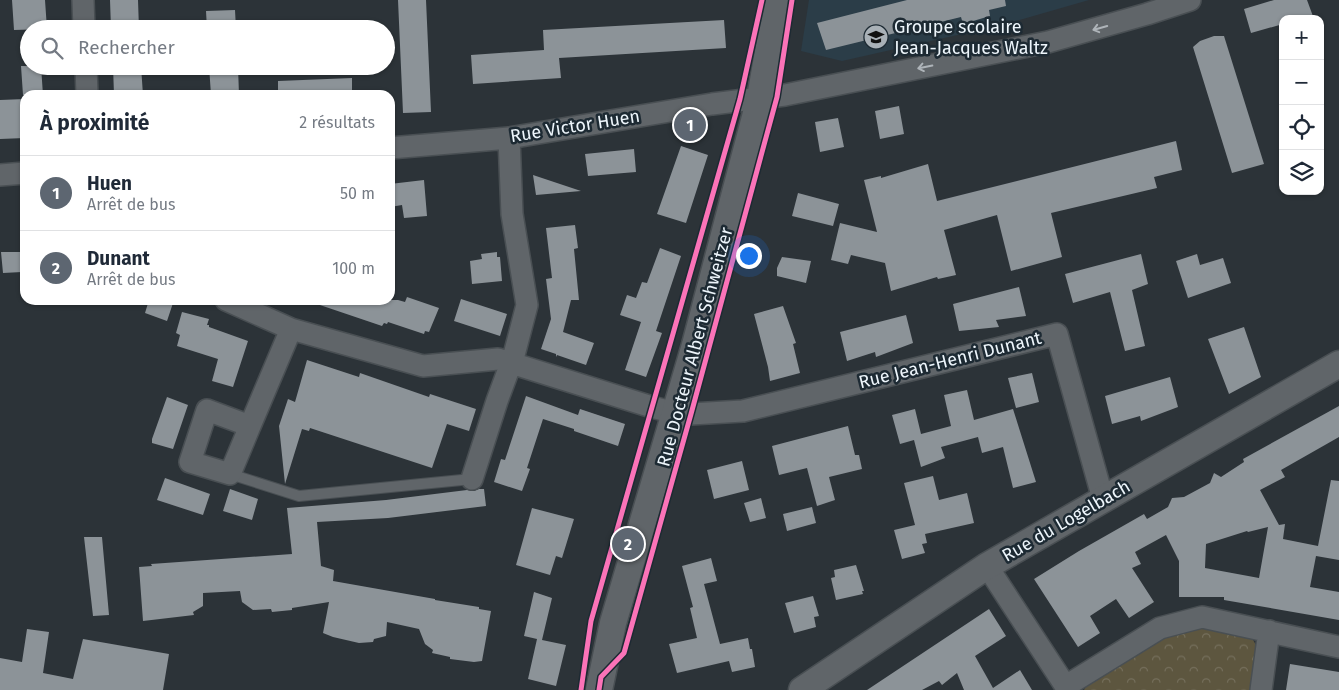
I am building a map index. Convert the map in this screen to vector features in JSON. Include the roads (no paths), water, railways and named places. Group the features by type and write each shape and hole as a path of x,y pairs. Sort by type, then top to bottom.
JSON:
{"street":[{"path":"83,0 84,20"},
{"name":"Rue Docteur Albert Schweitzer","path":"602,686 613,623 695,345 760,98 777,0"},
{"name":"Rue Victor Huen","path":"395,148 509,138 722,102 811,90 1048,42 1190,0"},
{"path":"86,75 87,90"},
{"path":"472,479 511,363 527,305 512,214 509,138"},
{"path":"0,175 20,174"},
{"path":"235,305 292,329 423,366 498,359 675,413"},
{"path":"250,426 207,410 190,462 230,474 292,329"},
{"name":"Rue Jean-Henri Dunant","path":"675,413 743,411 1057,334 1103,499"},
{"name":"Rue du Logelbach","path":"802,690 987,566 1339,364"},
{"path":"987,566 1067,688 1160,628 1202,617 1339,646"},
{"path":"1261,690 1269,630"}],"lane":[{"path":"230,474 299,496 472,479"}],"place":[{"name":"Groupe scolaire Jean-Jacques Waltz","path":"876,37"},
{"name":"Huen","path":"690,125"},
{"name":"Dunant","path":"628,544"}]}
